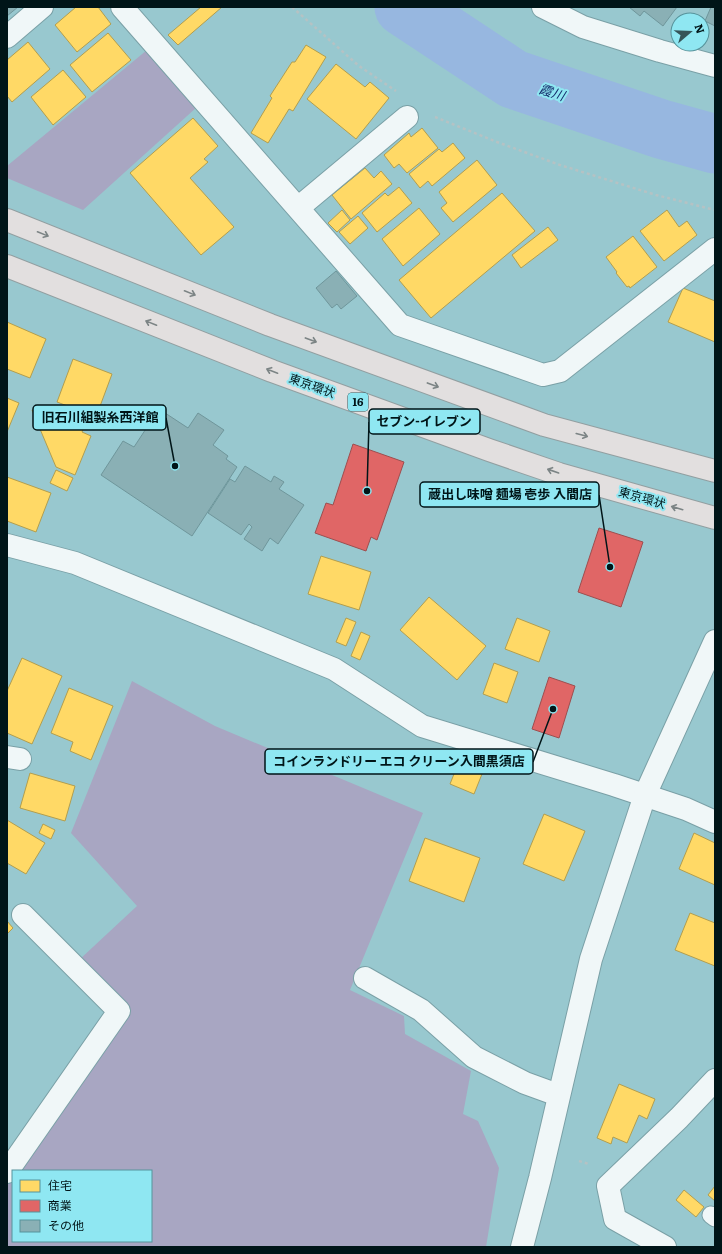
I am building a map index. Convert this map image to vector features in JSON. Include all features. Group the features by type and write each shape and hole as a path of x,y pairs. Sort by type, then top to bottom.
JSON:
{"highway":[{"path":"7,220 270,326 544,425 715,471"},
{"name":"東京環状","path":"7,266 272,371 489,450 559,474 715,518"}],"street":[{"path":"7,37 42,7"},
{"path":"122,7 400,325 543,375 560,370 715,249"},
{"path":"546,8 583,27 715,66"},
{"path":"298,208 407,117"},
{"path":"7,545 75,563 334,669 422,726 614,785 686,809 715,822"},
{"path":"522,1247 540,1178 558,1095 591,959 645,796 715,641"},
{"path":"7,1172 119,1011 23,915"},
{"path":"364,978 421,1010 474,1057 525,1082 558,1095"},
{"path":"666,1247 615,1219 608,1186 679,1118 715,1080"}],"path":[{"path":"292,7 359,66 398,92"},
{"path":"432,115 497,142 560,165 656,195 715,210"},
{"path":"579,1161 591,1165"}],"shaded area":[{"path":"147,50 197,107 83,210 7,178 7,166"},
{"path":"132,681 215,726 423,813 350,990 404,1016 405,1034 471,1071 463,1114 478,1121 499,1168 486,1247 7,1247 7,1184 12,1176 12,1242 152,1242 152,1170 17,1170 128,1010 79,960 137,906 71,833"}],"building: 住宅":[{"path":"76,7 98,7 111,24 77,52 55,25"},
{"path":"201,7 222,7 178,45 168,35"},
{"path":"108,33 131,60 92,92 70,65"},
{"path":"28,42 50,69 12,102 7,96 7,60"},
{"path":"306,45 326,57 293,111 289,109 268,143 251,133 272,98 270,96 292,62 295,62"},
{"path":"336,64 365,87 370,82 389,98 356,139 307,99"},
{"path":"63,70 86,97 53,125 31,97"},
{"path":"193,118 218,146 204,159 208,162 190,178 234,227 201,255 130,173"},
{"path":"422,128 438,148 407,173 399,164 394,168 384,155 409,133 411,137"},
{"path":"453,143 465,158 432,186 428,181 420,188 409,174 439,149 442,152"},
{"path":"477,160 497,185 453,222 441,208 447,203 439,192"},
{"path":"365,168 374,178 381,171 392,184 351,219 332,195"},
{"path":"399,187 412,203 377,232 362,213 385,193 388,196"},
{"path":"502,193 535,231 431,318 399,280"},
{"path":"419,208 440,234 403,266 382,239"},
{"path":"342,210 350,220 337,232 328,223"},
{"path":"667,210 679,227 687,221 697,235 664,261 640,231"},
{"path":"358,216 368,228 350,244 339,232"},
{"path":"548,227 558,240 521,268 512,255"},
{"path":"633,236 657,267 630,288 629,286 627,287 616,273 617,272 606,257"},
{"path":"683,288 715,301 715,342 668,322"},
{"path":"7,322 46,339 30,378 7,369"},
{"path":"73,359 112,374 96,417 57,402"},
{"path":"7,398 19,403 7,432"},
{"path":"32,410 68,425 72,417 86,423 82,432 91,436 75,475 56,467"},
{"path":"56,470 73,478 67,491 50,483"},
{"path":"7,477 51,493 36,532 7,521"},
{"path":"321,556 371,572 359,610 308,594"},
{"path":"429,597 486,646 457,680 400,630"},
{"path":"346,618 356,622 346,646 336,642"},
{"path":"517,618 550,631 539,662 505,649"},
{"path":"361,632 370,636 360,660 351,656"},
{"path":"22,658 62,676 32,744 7,733 7,691"},
{"path":"494,663 518,672 507,703 483,694"},
{"path":"69,688 113,706 91,760 70,751 73,742 51,733"},
{"path":"460,759 484,769 474,794 450,784"},
{"path":"30,773 75,786 65,821 20,808"},
{"path":"544,814 585,831 564,881 523,864"},
{"path":"7,820 45,843 26,874 7,863"},
{"path":"43,824 55,830 51,839 39,833"},
{"path":"694,833 715,843 715,885 679,869"},
{"path":"425,838 480,858 464,902 409,881"},
{"path":"690,913 715,923 715,966 675,950"},
{"path":"7,921 13,928 7,934"},
{"path":"619,1084 655,1099 647,1119 639,1115 627,1143 613,1137 611,1144 597,1138"},
{"path":"715,1186 715,1201 708,1195"},
{"path":"684,1190 704,1207 696,1217 676,1200"}],"building: 商業":[{"path":"353,444 404,462 377,540 371,537 366,551 315,533 326,503 333,505"},
{"path":"599,528 643,542 621,607 578,592"},
{"path":"549,677 575,686 559,738 532,729"}],"building: その他":[{"path":"7,7 18,7 7,16"},
{"path":"629,7 677,7 673,12 670,12 670,16 663,26 644,11 640,16"},
{"path":"711,7 715,7 715,26 710,24 709,12"},
{"path":"336,271 357,296 341,309 337,304 332,308 316,288"},
{"path":"159,409 188,428 198,413 224,430 213,445 228,456 226,459 237,467 192,536 101,475 123,441 134,447"},
{"path":"245,466 271,482 274,476 284,482 279,489 304,505 278,544 270,538 262,551 244,539 252,527 249,524 241,535 208,513 230,479 235,482"}],"waterway":[{"name":"霞川","path":"404,7 513,79 661,129 715,144"}],"place":[{"name":"旧石川組製糸西洋館","path":"175,466"},
{"name":"セブン-イレブン","path":"367,491"},
{"name":"蔵出し味噌 麺場 壱歩 入間店","path":"610,567"},
{"name":"コインランドリー エコ クリーン入間黒須店","path":"553,709"}]}
